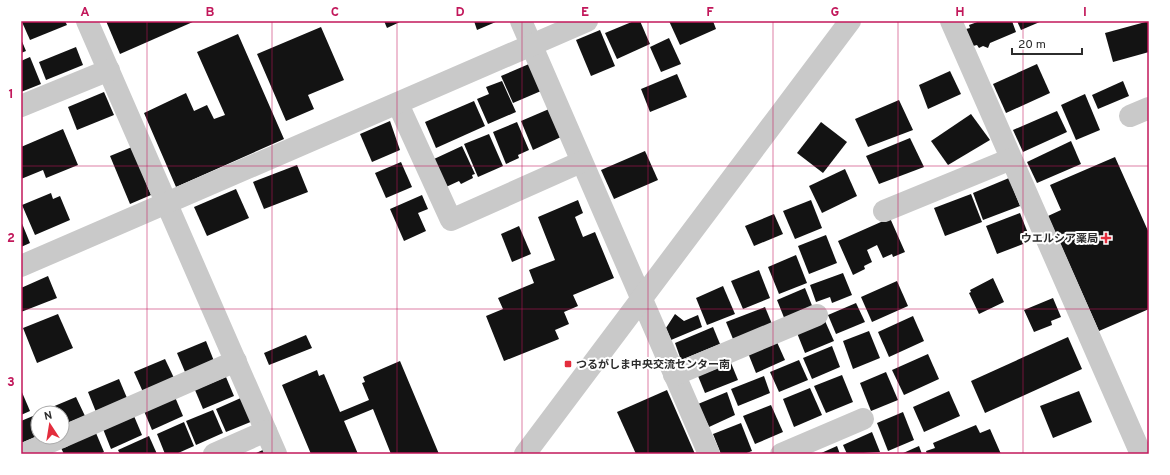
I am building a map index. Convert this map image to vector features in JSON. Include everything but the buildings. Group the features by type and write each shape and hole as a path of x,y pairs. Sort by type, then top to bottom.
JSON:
{"street":[{"path":"87,21 276,454"},
{"path":"521,21 708,454"},
{"path":"21,266 587,21"},
{"path":"526,454 850,21"},
{"path":"951,21 1141,454"},
{"path":"21,106 108,70"},
{"path":"398,104 451,220 581,162"},
{"path":"884,211 1011,159"},
{"path":"674,375 817,315"},
{"path":"70,434 236,361"},
{"path":"781,454 863,419"},
{"path":"214,454 266,431"},
{"path":"23,454 44,445"}],"place":[{"name":"ウエルシア薬局","path":"1106,238"},
{"name":"つるがしま中央交流センター南","path":"568,364"}]}
